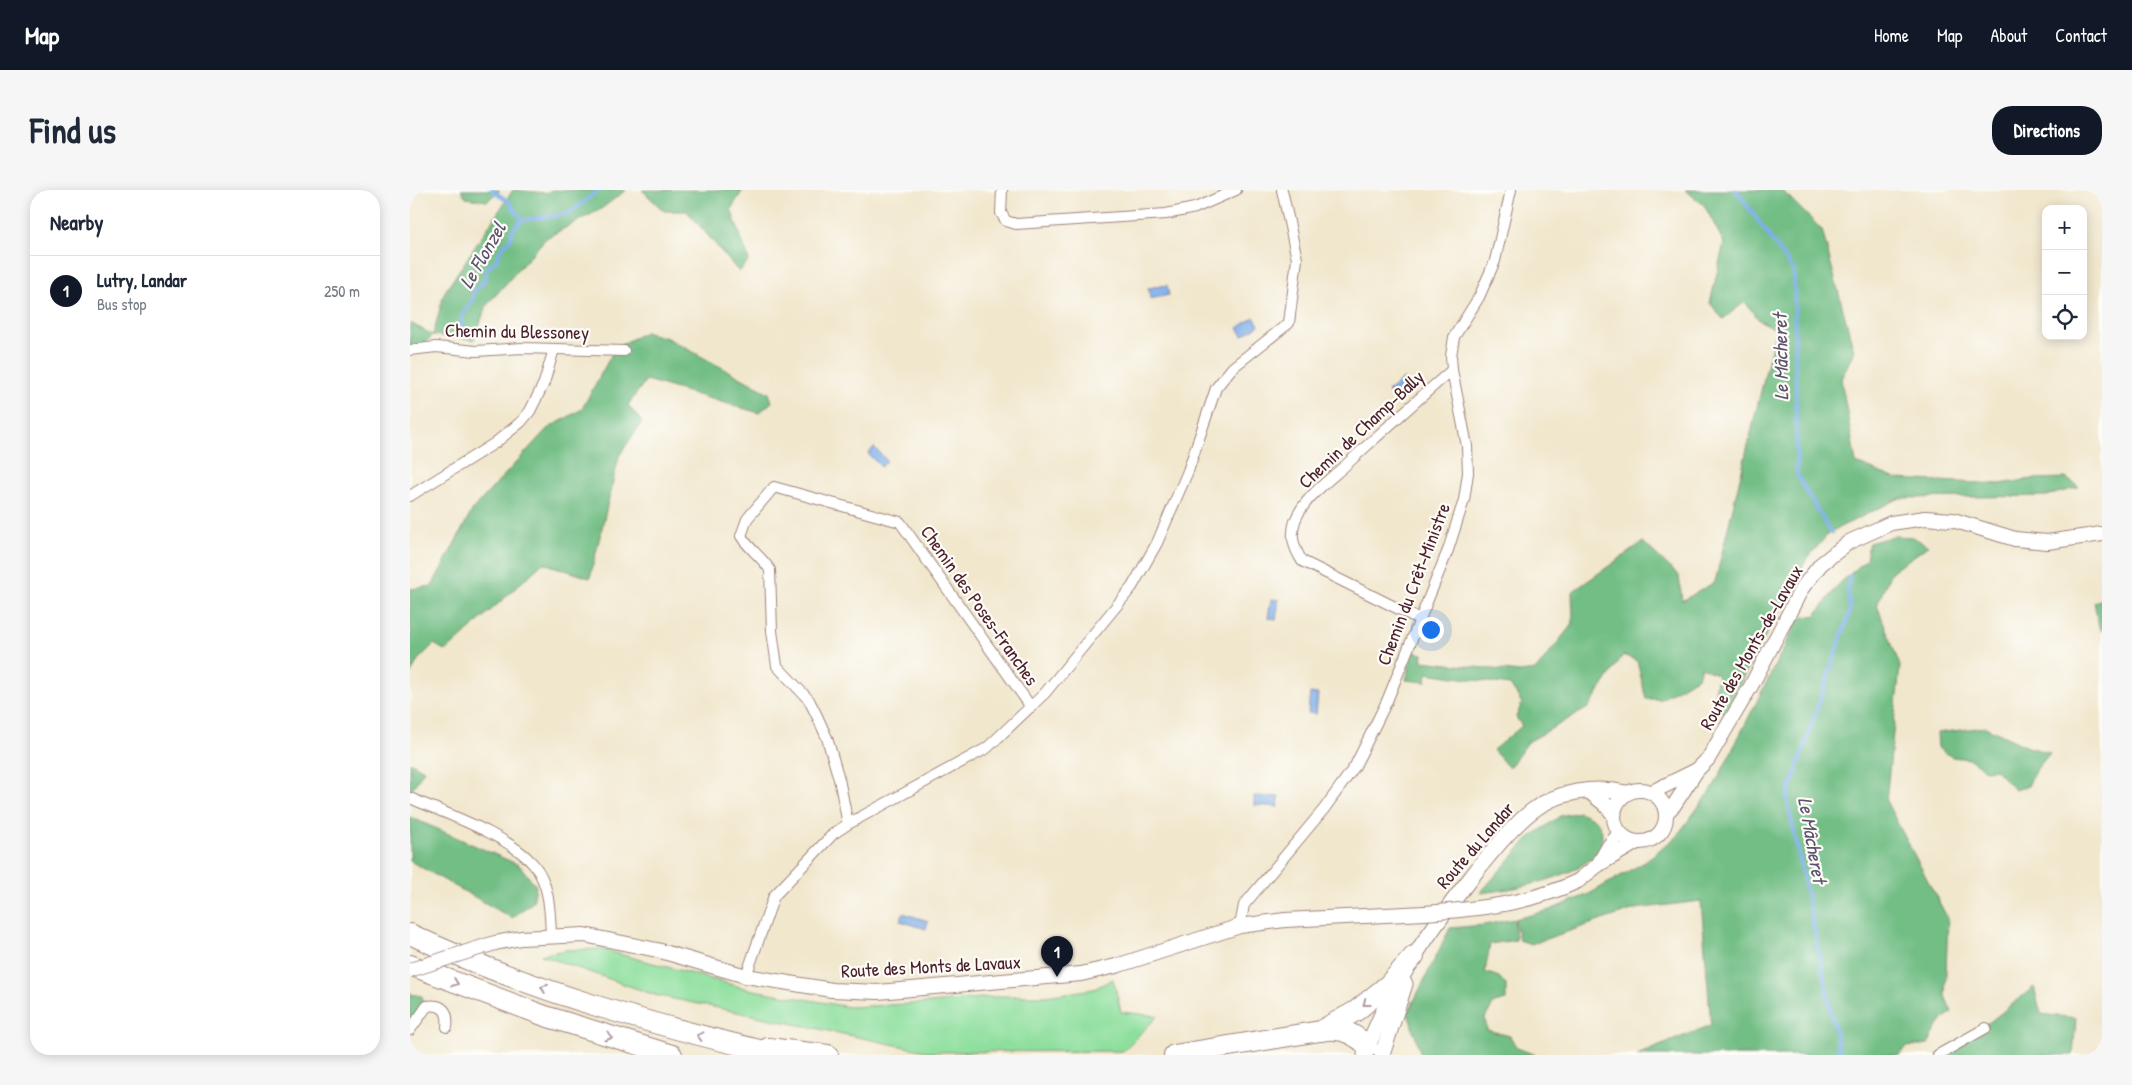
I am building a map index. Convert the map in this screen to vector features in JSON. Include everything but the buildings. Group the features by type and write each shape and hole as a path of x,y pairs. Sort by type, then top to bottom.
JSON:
{"highway":[{"path":"410,934 432,945 553,992 619,1014 781,1055"},
{"path":"1320,1031 1356,1011 1388,985 1414,956"},
{"path":"410,965 545,1016 672,1055"},
{"path":"1174,1055 1329,1029 1346,1031 1362,1040 1372,1053"},
{"path":"739,1045 828,1055"}],"main road":[{"name":"Route du Landar","path":"1372,1053 1381,1014 1431,930 1490,854 1532,810 1574,791 1612,790 1626,794"},
{"path":"1589,791 1614,814"}],"street":[{"path":"1002,190 1001,212 1006,222 1016,224 1166,214 1194,208 1236,190"},
{"path":"746,976 774,896 833,834 986,748 1032,707 1132,587 1157,544 1188,471 1216,388 1232,368 1289,324 1297,259 1282,190"},
{"name":"Chemin du Crêt-Ministre","path":"1240,926 1244,905 1324,809 1355,766 1387,701 1448,550 1464,500 1468,473 1467,446 1452,370 1451,356 1454,337 1479,297 1495,261 1511,190"},
{"name":"Chemin du Blessoney","path":"410,350 436,347 476,351 522,348 624,351"},
{"path":"410,496 495,443 521,422 530,411 544,383 554,349"},
{"name":"Chemin de Champ-Bally","path":"1421,620 1302,561 1295,550 1292,538 1296,521 1309,499 1410,405 1452,370"},
{"name":"Chemin des Poses-Franches","path":"848,824 839,779 827,738 808,700 777,666 772,630 770,570 740,536 747,519 774,487 900,522 1032,707"},
{"name":"Route des Monts-de-Lavaux","path":"1697,770 1708,759 1750,686 1802,588 1821,564 1849,542 1891,523 1925,518 1953,520 2016,538 2047,542 2102,534"},
{"path":"1652,792 1663,804 1666,820 1658,834 1652,839 1638,842 1631,840 1620,833 1616,827 1614,814 1616,806 1626,794 1639,790 1652,792 1697,770"},
{"path":"1666,812 1674,804 1697,770"},
{"path":"410,798 500,839 535,866 542,878 547,894 551,935"},
{"name":"Route des Monts de Lavaux","path":"1598,865 1609,846 1620,833"},
{"name":"Route des Monts de Lavaux","path":"410,970 496,943 551,935 584,935 657,950 746,976 832,990 878,992 1057,977 1116,966 1240,926 1285,920 1484,908 1531,899 1578,881 1598,865 1638,842"},
{"path":"410,1030 427,1006 436,1004 443,1008 449,1018 447,1027"},
{"path":"1938,1055 1986,1028"}],"green space":[{"path":"461,190 500,190 487,201 466,198"},
{"path":"513,190 547,193 551,190 626,190 601,209 546,238 486,306 474,340 433,335 444,293"},
{"path":"642,190 743,190 731,209 749,260 739,272 687,211 664,211"},
{"path":"1685,190 1782,190 1822,230 1854,351 1841,379 1856,463 1896,479 2000,484 2032,479 2066,478 2079,487 2047,496 1900,498 1830,532 1806,560 1724,713 1713,701 1718,675 1701,667 1698,677 1661,699 1646,699 1637,661 1623,655 1588,708 1528,742 1509,768 1493,750 1522,726 1516,717 1522,703 1510,685 1427,673 1426,682 1406,680 1413,652 1423,654 1422,661 1520,672 1536,670 1573,623 1572,592 1643,542 1679,576 1682,601 1715,582 1776,329 1759,320 1745,302 1723,319 1710,303 1724,243 1704,205"},
{"path":"410,323 433,335 414,353 410,352"},
{"path":"645,332 667,338 769,393 772,402 759,413 646,380 628,405 642,422 619,456 590,578 543,563 446,651 434,644 418,660 410,675 410,637 412,631 410,630 410,589 432,586 473,509 547,429 582,409 615,348"},
{"path":"1894,536 1913,537 1928,546 1891,572 1877,605 1900,666 1886,801 1948,919 1945,996 1952,1012 1941,1021 1928,1044 1907,1047 1899,1055 1637,1055 1711,1025 1701,901 1635,909 1531,944 1519,940 1515,919 1550,910 1589,894 1643,863 1676,837 1714,786 1799,618 1816,615 1840,583 1866,560 1869,543"},
{"path":"2102,599 2102,631 2099,627 2094,602"},
{"path":"1985,727 2028,747 2050,753 2035,771 2028,786 2015,790 1995,769 1985,770 1970,759 1952,757 1938,748 1937,733"},
{"path":"410,762 424,770 411,791 410,790"},
{"path":"1579,812 1598,823 1602,835 1599,849 1588,861 1572,871 1553,878 1532,884 1480,893 1528,839 1560,816"},
{"path":"410,817 519,865 536,886 533,902 512,918 410,861"},
{"path":"1514,919 1516,940 1490,944 1485,972 1499,977 1506,985 1506,1000 1494,1003 1485,1018 1487,1030 1510,1036 1517,1048 1536,1055 1421,1055 1408,1013 1450,928 1484,925"},
{"path":"601,949 748,989 849,1007 930,1003 1002,996 1046,996 1094,989 1113,979 1121,1012 1158,1016 1123,1051 930,1052 655,995 541,955 565,950"},
{"path":"2034,987 2041,1014 2076,1018 2073,1055 1937,1055 1991,1021"},
{"path":"410,994 422,996 424,1003 410,1023"}],"water":[{"path":"1167,285 1169,295 1150,299 1148,288"},
{"path":"1254,317 1259,325 1243,336 1238,328"},
{"path":"1404,379 1410,386 1394,399 1388,391"},
{"path":"874,447 887,461 881,467 868,454"},
{"path":"1271,599 1279,600 1276,619 1268,618"},
{"path":"1310,693 1318,694 1316,714 1308,713"},
{"path":"1254,796 1279,797 1278,807 1254,805"},
{"path":"903,913 928,921 926,929 900,921"}],"waterway":[{"path":"492,190 509,202 522,220"},
{"name":"Le Flonzel","path":"462,330 462,315 472,301 474,291 484,281 488,267 496,261 502,247 510,240 513,229 522,220 568,214 599,190"},
{"name":"Le Mâcheret","path":"1736,190 1794,271 1797,475 1831,533"},
{"name":"Le Mâcheret","path":"1840,1055 1787,798 1850,611 1848,591 1850,576"}],"place":[{"name":"Lutry, Landar","path":"1057,977"}]}
